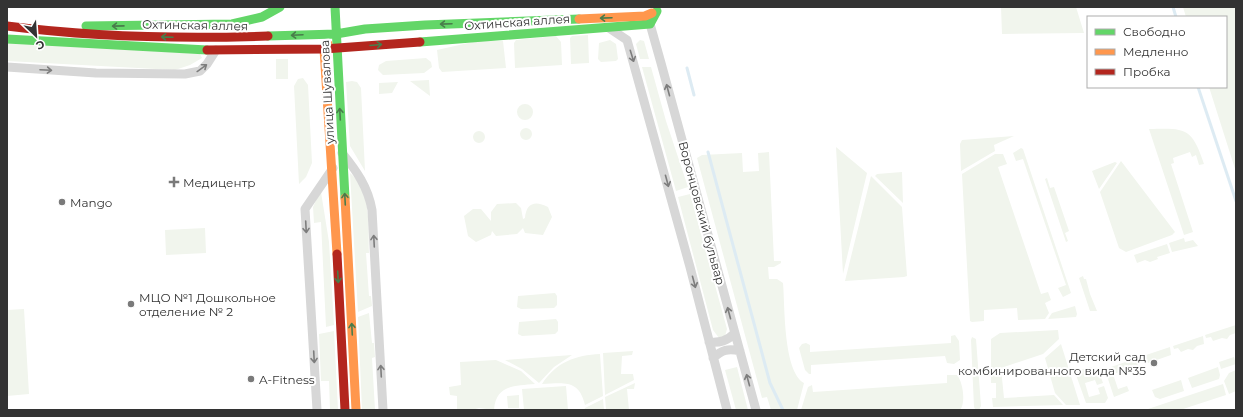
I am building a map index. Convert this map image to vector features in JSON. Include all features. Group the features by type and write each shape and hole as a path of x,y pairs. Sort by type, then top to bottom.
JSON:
{"street":[{"path":"9,26 232,24 262,17 280,7"},
{"path":"335,7 336,34"},
{"name":"Охтинская аллея","path":"649,25 656,9"},
{"path":"627,40 635,29 641,27 647,29 649,25"},
{"name":"Охтинская аллея","path":"9,26 45,32 219,38 336,34 365,29 410,26 649,25"},
{"name":"Охтинская аллея","path":"7,39 216,50 337,49 508,34 649,25"},
{"name":"Воронцовский бульвар","path":"649,25 756,410"},
{"path":"609,28 627,40 727,410"},
{"name":"улица Шувалова","path":"336,34 356,410"},
{"name":"улица Шувалова","path":"336,34 324,49 333,168 345,410"},
{"path":"7,67 104,73 185,74 200,71 207,64 216,50"},
{"path":"342,152 355,169 369,195 372,210 383,410"},
{"path":"317,410 305,209 333,168"},
{"path":"709,342 729,340 735,333"},
{"path":"714,358 721,351 731,349 740,351"}],"shaded area":[{"path":"1001,7 1076,7 1084,33 1002,34"},
{"path":"1183,7 1236,7 1236,172 1209,88 1227,88 1227,16 1186,16"},
{"path":"588,35 589,63 571,64 570,38 572,36"},
{"path":"556,36 561,42 562,65 515,68 514,43 516,40"},
{"path":"610,40 616,44 618,59 616,61 601,62 598,59 599,43"},
{"path":"640,40 644,41 649,59 640,59 636,44"},
{"path":"477,41 503,41 506,68 442,72 439,68 437,50"},
{"path":"7,42 200,54 202,58 190,65 175,70 7,61"},
{"path":"426,58 431,62 432,67 424,73 383,75 378,70 379,65 386,61"},
{"path":"276,59 288,59 288,79 276,79"},
{"path":"642,67 651,67 666,121 688,187 676,191"},
{"path":"303,78 308,85 312,163 306,177 299,184 294,86 298,79"},
{"path":"429,80 430,96 410,81"},
{"path":"346,82 357,82 361,88 365,171 350,146"},
{"path":"398,82 392,93 379,94 379,83"},
{"path":"525,104 532,109 533,112 528,119 525,120 518,115 517,112 522,105"},
{"path":"524,128 528,128 532,134 528,140 524,140 520,136 520,132"},
{"path":"1149,129 1171,129 1186,132 1191,136 1200,152 1204,164 1199,165 1196,155 1192,157 1190,152 1173,158 1174,163 1171,164 1193,232 1184,235"},
{"path":"477,131 481,131 485,137 481,143 477,143 473,139 473,135"},
{"path":"1014,136 994,145 995,151 961,171 960,144 962,140"},
{"path":"836,147 867,173 843,274"},
{"path":"1021,148 1023,149 1071,293 1063,297 1058,288 1066,285 1023,159 1016,161 1013,153"},
{"path":"769,152 774,261 781,261 781,263 774,267 768,267 769,279 777,279 783,283 786,337 789,352 792,365 797,376 804,383 797,410 771,410 767,397 762,398 697,158 702,155 742,153 743,172 759,171 758,153"},
{"path":"995,154 1003,154 1007,164 998,167 1041,294 1048,292 1051,300 1045,303 1049,313 1045,319 1018,320 1017,308 984,310 984,321 970,321 962,174"},
{"path":"1121,161 1175,232 1172,235 1126,252 1119,248 1100,192"},
{"path":"1115,162 1117,163 1099,189 1092,171"},
{"path":"902,172 903,203 875,176 877,174"},
{"path":"350,173 362,189 368,221 369,253 366,253 369,296 371,296 372,306 358,312"},
{"path":"871,176 902,207 907,276 845,281"},
{"path":"1047,178 1050,188 1054,187 1069,231 1065,233 1068,241 1066,242 1045,179"},
{"path":"320,192 329,242 334,325 326,327 321,222 314,223 313,207"},
{"path":"690,194 727,329 725,336 719,338 713,330 678,197"},
{"path":"516,203 521,208 523,219 525,218 527,209 532,204 535,203 548,207 552,217 543,235 525,233 523,228 517,234 496,236 492,231 491,235 476,242 468,236 464,216 473,209 481,209 491,221 491,212 497,204"},
{"path":"205,228 206,253 166,255 165,230"},
{"path":"1184,238 1185,242 1193,240 1198,246 1172,252 1169,243"},
{"path":"1167,244 1170,253 1157,257 1158,259 1150,262 1145,260 1137,263 1134,255"},
{"path":"1083,276 1084,279 1086,279 1097,311 1090,311 1079,278"},
{"path":"555,293 557,296 557,305 554,308 521,309 517,307 518,296"},
{"path":"1075,306 1077,314 1076,317 1048,319 1052,313"},
{"path":"24,309 29,394 7,396 7,310"},
{"path":"369,313 375,357 372,358 375,410 362,410 358,317"},
{"path":"556,319 558,322 558,331 555,334 522,336 518,334 519,322"},
{"path":"1236,325 1236,333 1230,335 1227,339 1222,338 1213,341 1211,337 1206,338 1205,335"},
{"path":"1058,330 1059,339 1043,354 1001,368 1004,398 1054,395 1063,405 993,407 992,398 996,398 996,383 991,383 991,339 1000,333"},
{"path":"334,331 338,410 330,410 329,381 321,381 319,334"},
{"path":"955,335 959,341 960,360 954,364 947,363 945,356 811,365 811,374 809,374 805,370 799,348 802,344 806,343 810,345 810,352 951,343 951,336"},
{"path":"1203,336 1204,344 1197,346 1193,350 1188,349 1181,352 1178,348 1174,349 1173,346"},
{"path":"972,337 976,339 981,406 979,410 975,409 974,407"},
{"path":"1061,344 1080,405 1066,405 1055,393 1045,358"},
{"path":"1170,347 1171,355 1148,363 1145,359 1141,360 1140,357"},
{"path":"633,351 632,355 622,356 621,374 633,374 634,380 605,395 603,353"},
{"path":"600,354 603,396 585,405 579,391 570,384 542,384 554,370 567,361 583,356"},
{"path":"572,355 554,367 539,383 522,369 505,360"},
{"path":"1234,357 1236,364 1221,369 1219,362"},
{"path":"1137,358 1138,366 1127,372 1123,371 1113,374 1118,389 1127,386 1129,391 1114,397 1107,376 1107,371 1111,367"},
{"path":"496,360 521,371 535,384 514,386 503,391 498,395 494,410 479,408 472,410 457,410 457,396 450,395 449,387 461,385 460,362"},
{"path":"737,367 748,410 736,410 725,370"},
{"path":"1089,367 1098,369 1103,383 1097,385 1095,380 1085,383 1089,397 1100,394 1098,388 1104,386 1108,398 1105,403 1086,403 1075,372"},
{"path":"1218,367 1220,375 1219,379 1192,388 1188,378"},
{"path":"1236,370 1236,391 1229,394 1224,381 1229,373"},
{"path":"947,375 957,375 961,382 963,403 960,410 801,410 808,387 812,385 813,392 947,383"},
{"path":"1181,380 1184,391 1160,399 1155,397 1152,390"},
{"path":"635,383 634,389 627,389 629,410 606,410 605,397"},
{"path":"1223,384 1226,395 1180,410 1145,410"},
{"path":"566,386 568,410 524,410 522,389"},
{"path":"519,395 519,408 508,408 507,396"},
{"path":"603,399 604,410 584,410 585,408"}],"waterway":[{"path":"1173,7 1176,16"},
{"path":"687,68 694,95"},
{"path":"1198,88 1236,201"},
{"path":"708,152 770,383 783,410"}],"traffic: fast":[{"path":"86,26 232,24 262,17 280,7"},
{"path":"335,7 345,198"},
{"path":"420,42 650,24 657,11"},
{"path":"268,36 336,34 365,29 425,25 579,19"},
{"path":"7,39 207,50"}],"traffic: slow":[{"path":"579,19 645,16 652,13"},
{"path":"328,44 324,49 337,254"},
{"path":"345,198 356,410"}],"traffic: jam":[{"path":"7,26 105,35 170,37 268,36"},
{"path":"207,50 324,49 420,42"},
{"path":"337,254 345,410"}],"place":[{"name":"Медицентр","path":"174,182"},
{"name":"Mango","path":"62,202"},
{"name":"МЦО №1 Дошкольное отделение № 2","path":"131,304"},
{"name":"Детский сад комбинированного вида №35","path":"1154,363"},
{"name":"A-Fitness","path":"251,379"}]}
